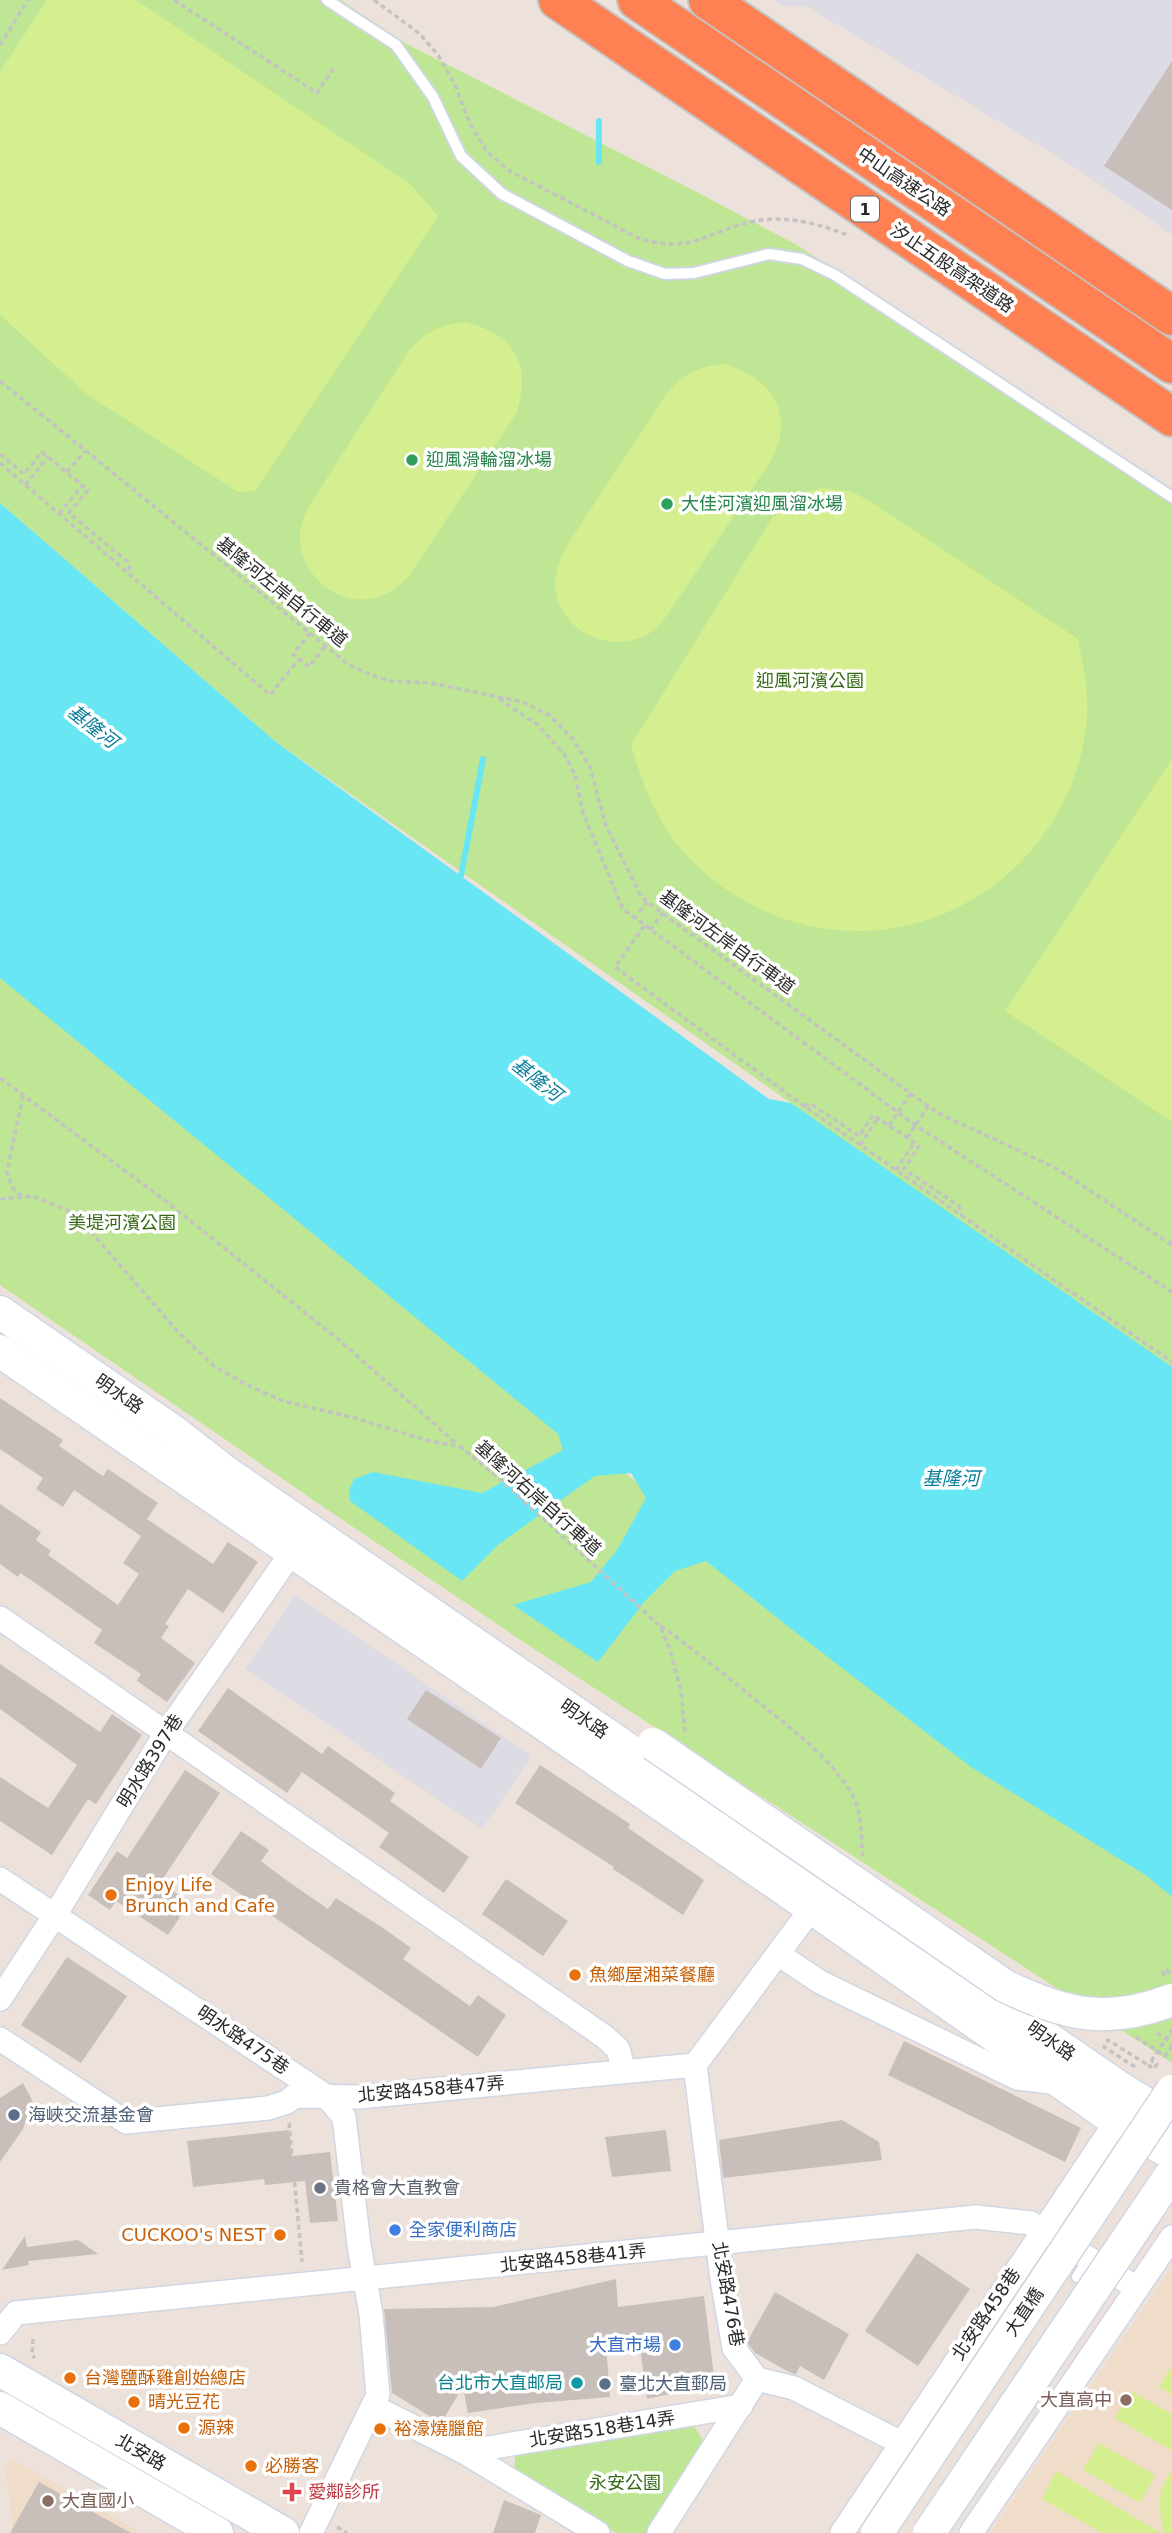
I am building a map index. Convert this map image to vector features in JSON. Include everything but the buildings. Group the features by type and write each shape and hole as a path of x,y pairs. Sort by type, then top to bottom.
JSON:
{"highway":[{"name":"汐止五股高架道路","path":"558,0 1172,417"},
{"name":"中山高速公路","path":"637,0 1172,364"},
{"path":"708,0 1172,316"}],"main road":[{"name":"明水路","path":"0,1312 177,1434 227,1473 300,1541 1062,2084 1128,2095 1172,2154"},
{"name":"明水路","path":"0,1351 300,1541 1128,2095 1172,2120"},
{"path":"177,1434 242,1467 561,1685 653,1744 1005,1986 1059,2009 1089,2014 1132,2013 1172,2000"},
{"name":"大直橋","path":"877,2533 1172,2091"},
{"path":"929,2533 1172,2173"},
{"name":"北安路","path":"0,2370 283,2533"},
{"name":"北安路","path":"0,2408 217,2533"}],"street":[{"name":"明水路397巷","path":"0,1999 55,1915 166,1733 300,1541"},
{"path":"0,1618 605,2037 618,2049 624,2071"},
{"name":"明水路475巷","path":"0,1879 326,2096 344,2117 359,2245 372,2314 379,2395 374,2407"},
{"path":"695,2065 812,1908"},
{"path":"778,1954 820,1982 1017,2078 1062,2084"},
{"name":"北安路458巷47弄","path":"0,2039 126,2122 268,2108 287,2102 294,2096 359,2096 695,2065"},
{"name":"北安路476巷","path":"695,2065 722,2278 734,2348 757,2379"},
{"name":"北安路458巷","path":"842,2533 1128,2095"},
{"name":"北安路458巷41弄","path":"0,2333 16,2314 976,2217 1031,2223 1042,2229 1083,2268 1137,2288"},
{"path":"971,2533 1172,2237"},
{"path":"659,2533 757,2379 794,2388 901,2442"},
{"name":"北安路518巷14弄","path":"464,2452 741,2406"},
{"path":"312,2533 374,2407 464,2452 598,2533"}],"lane":[{"path":"327,0 396,46 433,97 461,156 502,194 628,261 665,274 694,273 769,254 802,259 835,275 1172,497"}],"path":[{"path":"0,45 28,0"},
{"path":"174,0 317,93 335,66"},
{"path":"374,0 420,34 438,55 455,85 470,124 487,152 510,170 640,239 663,245 686,244 755,221 787,219 820,224 853,237"},
{"name":"基隆河左岸自行車道","path":"0,381 349,664 390,681 431,683 523,702 549,715 573,739 590,766 606,826 641,896 647,902 928,1106 1054,1167 1172,1245"},
{"path":"67,472 85,451"},
{"path":"0,454 24,474 42,452 83,485 88,490 69,513 129,563 130,575"},
{"path":"25,485 48,457"},
{"path":"0,463 270,695 299,659"},
{"path":"59,514 83,485"},
{"path":"310,633 293,654 299,659 309,667 326,646"},
{"path":"497,698 538,724 565,754 575,775 583,813 623,909 634,919 915,1125 1172,1292"},
{"path":"634,919 647,902"},
{"path":"650,930 663,913"},
{"path":"644,926 615,967 804,1106 1172,1362"},
{"path":"0,1078 163,1199 319,1323 460,1446"},
{"path":"889,1126 911,1093"},
{"path":"22,1196 12,1187 7,1172 23,1095"},
{"path":"804,1106 811,1104 859,1136 873,1115 915,1143 919,1146 904,1169 959,1206 962,1216"},
{"path":"907,1138 928,1106"},
{"path":"860,1145 878,1118"},
{"path":"896,1170 915,1143"},
{"name":"基隆河右岸自行車道","path":"0,1199 33,1196 67,1210 92,1233 178,1332 215,1366 245,1384 283,1401 355,1418 429,1441 460,1446 499,1478 659,1625 670,1647 681,1690 684,1732 688,1739"},
{"path":"659,1625 785,1723 830,1765 853,1796 860,1816 864,1865 853,1857"},
{"path":"1128,2095 1104,2047 1108,2040 1154,2069 1157,2064 1151,2060 1172,2030"},
{"path":"1130,2033 1165,2056 1172,2046"},
{"path":"287,2102 304,2285"}],"shaded area":[{"path":"775,0 1172,0 1172,235 1076,168 806,6 784,6"},
{"path":"295,1595 532,1756 482,1829 245,1669"},
{"name":"大直高中","path":"1172,2267 1172,2533 990,2533"},
{"name":"大直國小","path":"11,2458 142,2533 13,2533 6,2469"}],"green space":[{"name":"迎風河濱公園","path":"0,0 341,0 407,44 797,245 1172,493 1172,1385 791,1103 276,742 0,503"},
{"path":"47,0 136,0 410,184 438,216 255,491 238,492 88,395 0,315 0,72"},
{"name":"迎風滑輪溜冰場","path":"464,322 496,334 515,354 522,380 516,414 409,576 378,597 349,598 336,594 314,576 302,551 301,528 307,510 410,349 434,330"},
{"name":"大佳河濱迎風溜冰場","path":"723,364 749,374 769,391 775,401 781,426 774,455 658,627 639,638 624,642 593,637 567,618 559,604 555,577 566,547 665,396 691,373"},
{"path":"822,488 852,492 868,500 1078,639 1084,668 1087,718 1075,775 1051,825 1016,866 973,899 924,921 871,931 816,927 760,909 718,883 689,858 664,825 645,786 631,745 772,518 800,493"},
{"path":"1172,759 1172,1122 1005,1011"},
{"name":"美堤河濱公園","path":"0,971 755,1577 1172,1881 1172,2063 525,1643 0,1285"},
{"path":"1170,2368 1172,2369 1172,2395 1159,2387"},
{"path":"1131,2391 1172,2414 1171,2450 1115,2418"},
{"name":"永安公園","path":"694,2426 704,2442 650,2533 616,2533 514,2469 516,2451"},
{"path":"1099,2443 1155,2475 1140,2503 1083,2470"},
{"path":"1172,2469 1172,2533 1164,2533 1160,2500 1163,2485"},
{"path":"1056,2471 1161,2533 1102,2533 1042,2499"}],"water":[{"name":"基隆河","path":"0,503 276,742 769,1099 791,1103 1172,1367 1172,1897 1147,1876 971,1767 706,1561 675,1571 644,1602 598,1662 513,1605 591,1582 617,1550 646,1498 631,1473 595,1476 499,1544 462,1581 350,1501 349,1490 354,1479 373,1472 482,1493 563,1450 558,1434 0,978"}],"waterway":[{"path":"599,121 599,162"},
{"path":"460,881 483,759"}],"place":[{"name":"迎風滑輪溜冰場","path":"412,460"},
{"name":"大佳河濱迎風溜冰場","path":"667,504"},
{"name":"Enjoy Life Brunch and Cafe","path":"111,1895"},
{"name":"魚鄉屋湘菜餐廳","path":"575,1975"},
{"name":"海峽交流基金會","path":"14,2115"},
{"name":"貴格會大直教會","path":"320,2188"},
{"name":"全家便利商店","path":"395,2230"},
{"name":"CUCKOO's NEST","path":"280,2235"},
{"name":"大直市場","path":"675,2345"},
{"name":"台灣鹽酥雞創始總店","path":"70,2378"},
{"name":"台北市大直邮局","path":"577,2383"},
{"name":"臺北大直郵局","path":"605,2384"},
{"name":"大直高中","path":"1126,2400"},
{"name":"晴光豆花","path":"134,2402"},
{"name":"源辣","path":"184,2428"},
{"name":"裕濠燒臘館","path":"380,2429"},
{"name":"必勝客","path":"251,2466"},
{"name":"愛鄰診所","path":"292,2492"},
{"name":"大直國小","path":"48,2501"}]}
